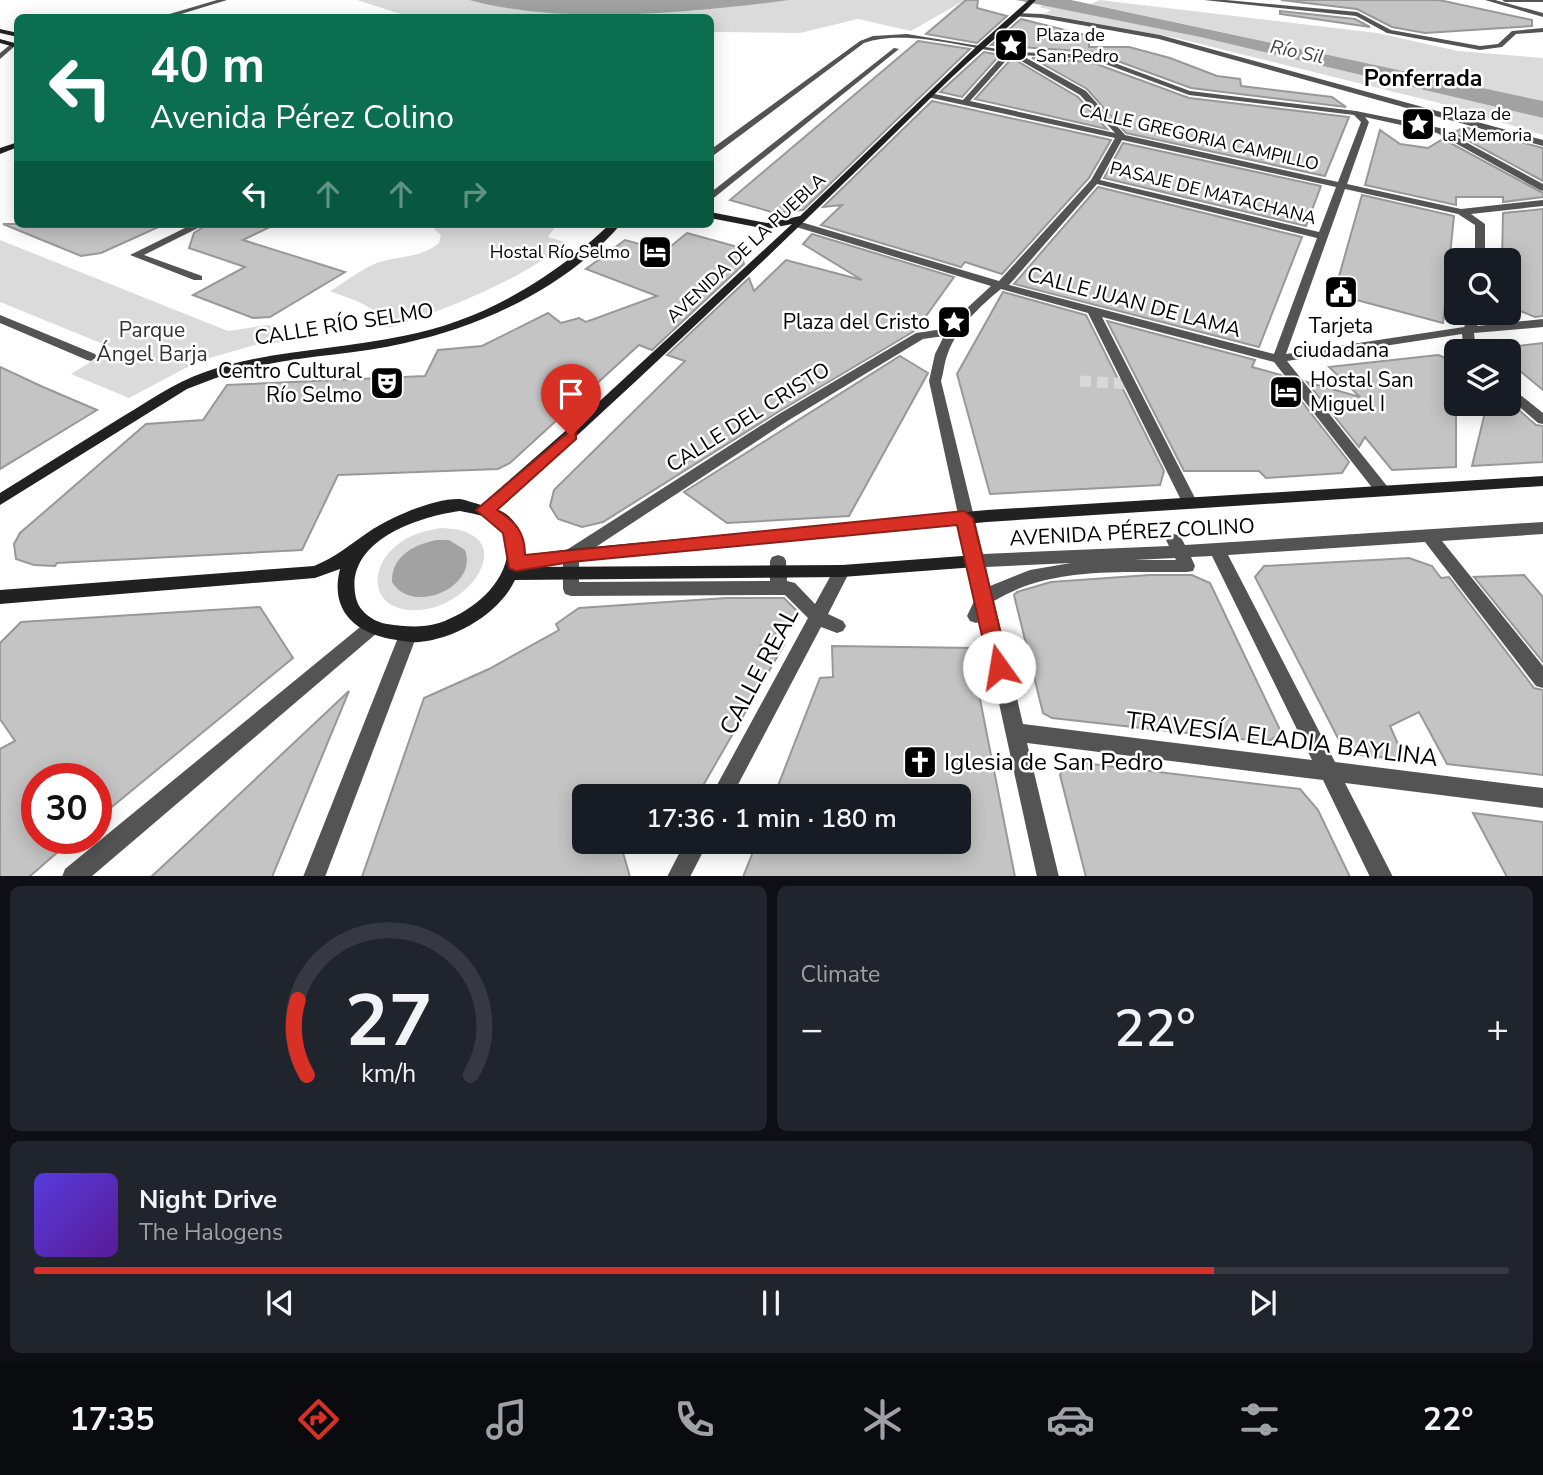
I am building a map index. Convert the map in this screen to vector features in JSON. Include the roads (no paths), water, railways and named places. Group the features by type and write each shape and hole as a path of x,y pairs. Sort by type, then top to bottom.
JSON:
{"street":[{"path":"173,14 224,0"},
{"path":"264,0 279,3"},
{"name":"AVENIDA DE LA PUEBLA","path":"485,510 534,470 797,224 978,48 1033,0"},
{"path":"1207,0 1357,14 1389,32 1480,48 1500,46 1514,32 1543,30"},
{"path":"1488,0 1543,15"},
{"path":"1505,0 1543,1"},
{"path":"1016,15 1042,16 1160,37 1543,143"},
{"path":"714,152 862,43 873,38 907,36 1010,52 1093,57 1189,93 1356,113 1440,131 1543,188"},
{"path":"990,37 1010,52 1083,93 1121,135 1095,181 1007,281 998,286 955,331 939,363 935,381 964,518 976,561 980,607 1015,732 1048,876"},
{"path":"0,58 14,46"},
{"path":"714,194 896,49"},
{"path":"965,102 1010,52"},
{"name":"CALLE GREGORIA CAMPILLO","path":"930,95 1461,212 1543,203"},
{"path":"1356,113 1365,122 1405,124"},
{"path":"1365,122 1278,359 1382,490"},
{"name":"PASAJE DE MATACHANA","path":"1095,181 1323,236"},
{"path":"1461,212 1480,224 1480,248"},
{"path":"714,216 767,226 797,224"},
{"path":"714,223 762,233 797,224"},
{"name":"CALLE JUAN DE LAMA","path":"797,224 998,286 1278,359 1468,330 1543,323"},
{"path":"192,228 135,255 198,278"},
{"name":"CALLE RÍO SELMO","path":"0,500 182,386 214,371 253,360 404,340 467,322 525,294 566,266 611,228"},
{"path":"1093,311 1189,502"},
{"path":"0,319 91,356"},
{"path":"1469,339 1468,330 1471,325"},
{"name":"CALLE DEL CRISTO","path":"571,555 784,417 920,336 955,331"},
{"path":"1521,401 1543,420"},
{"name":"AVENIDA PÉREZ COLINO","path":"514,569 571,555 964,518 1543,481"},
{"path":"0,597 315,572 364,547 385,528 434,508 460,505 485,510 511,528 516,541 514,569 492,601 462,622 426,633 408,635 371,628 354,614 346,593 351,566 364,547"},
{"name":"AVENIDA PÉREZ COLINO","path":"778,574 1177,546 1217,550 1543,528"},
{"path":"1429,536 1543,680"},
{"path":"980,607 1012,582 1073,569 1187,566 1177,546"},
{"path":"1217,550 1382,876"},
{"path":"571,555 571,589 778,574 817,617 837,626"},
{"path":"514,569 572,575"},
{"name":"CALLE REAL","path":"727,784 842,571"},
{"path":"74,876 371,628"},
{"path":"314,876 408,635"},
{"name":"TRAVESÍA ELADIA BAYLINA","path":"1015,732 1543,798"},
{"path":"678,876 690,854"}],"water":[{"path":"469,0 790,0 713,9 629,14 545,13"},
{"name":"Río Sil","path":"1016,0 1071,0 1543,101 1543,118 1200,37"},
{"path":"437,540 449,540 465,550 467,563 462,575 441,593 428,597 414,597 401,592 392,582 400,558 413,548"}],"tunnel":[{"path":"1080,381 1130,384"}],"place":[{"name":"Plaza de San Pedro","path":"1011,45"},
{"name":"Plaza de la Memoria","path":"1418,124"},
{"name":"Hostal Río Selmo","path":"655,252"},
{"name":"Tarjeta ciudadana","path":"1341,292"},
{"name":"Plaza del Cristo","path":"954,322"},
{"name":"Centro Cultural Río Selmo","path":"387,383"},
{"name":"Hostal San Miguel I","path":"1286,392"},
{"name":"Iglesia de San Pedro","path":"920,762"}],"district":[{"name":"Ponferrada","path":"1423,78"}],"park label":[{"name":"Parque Ángel Barja","path":"152,342"}]}
